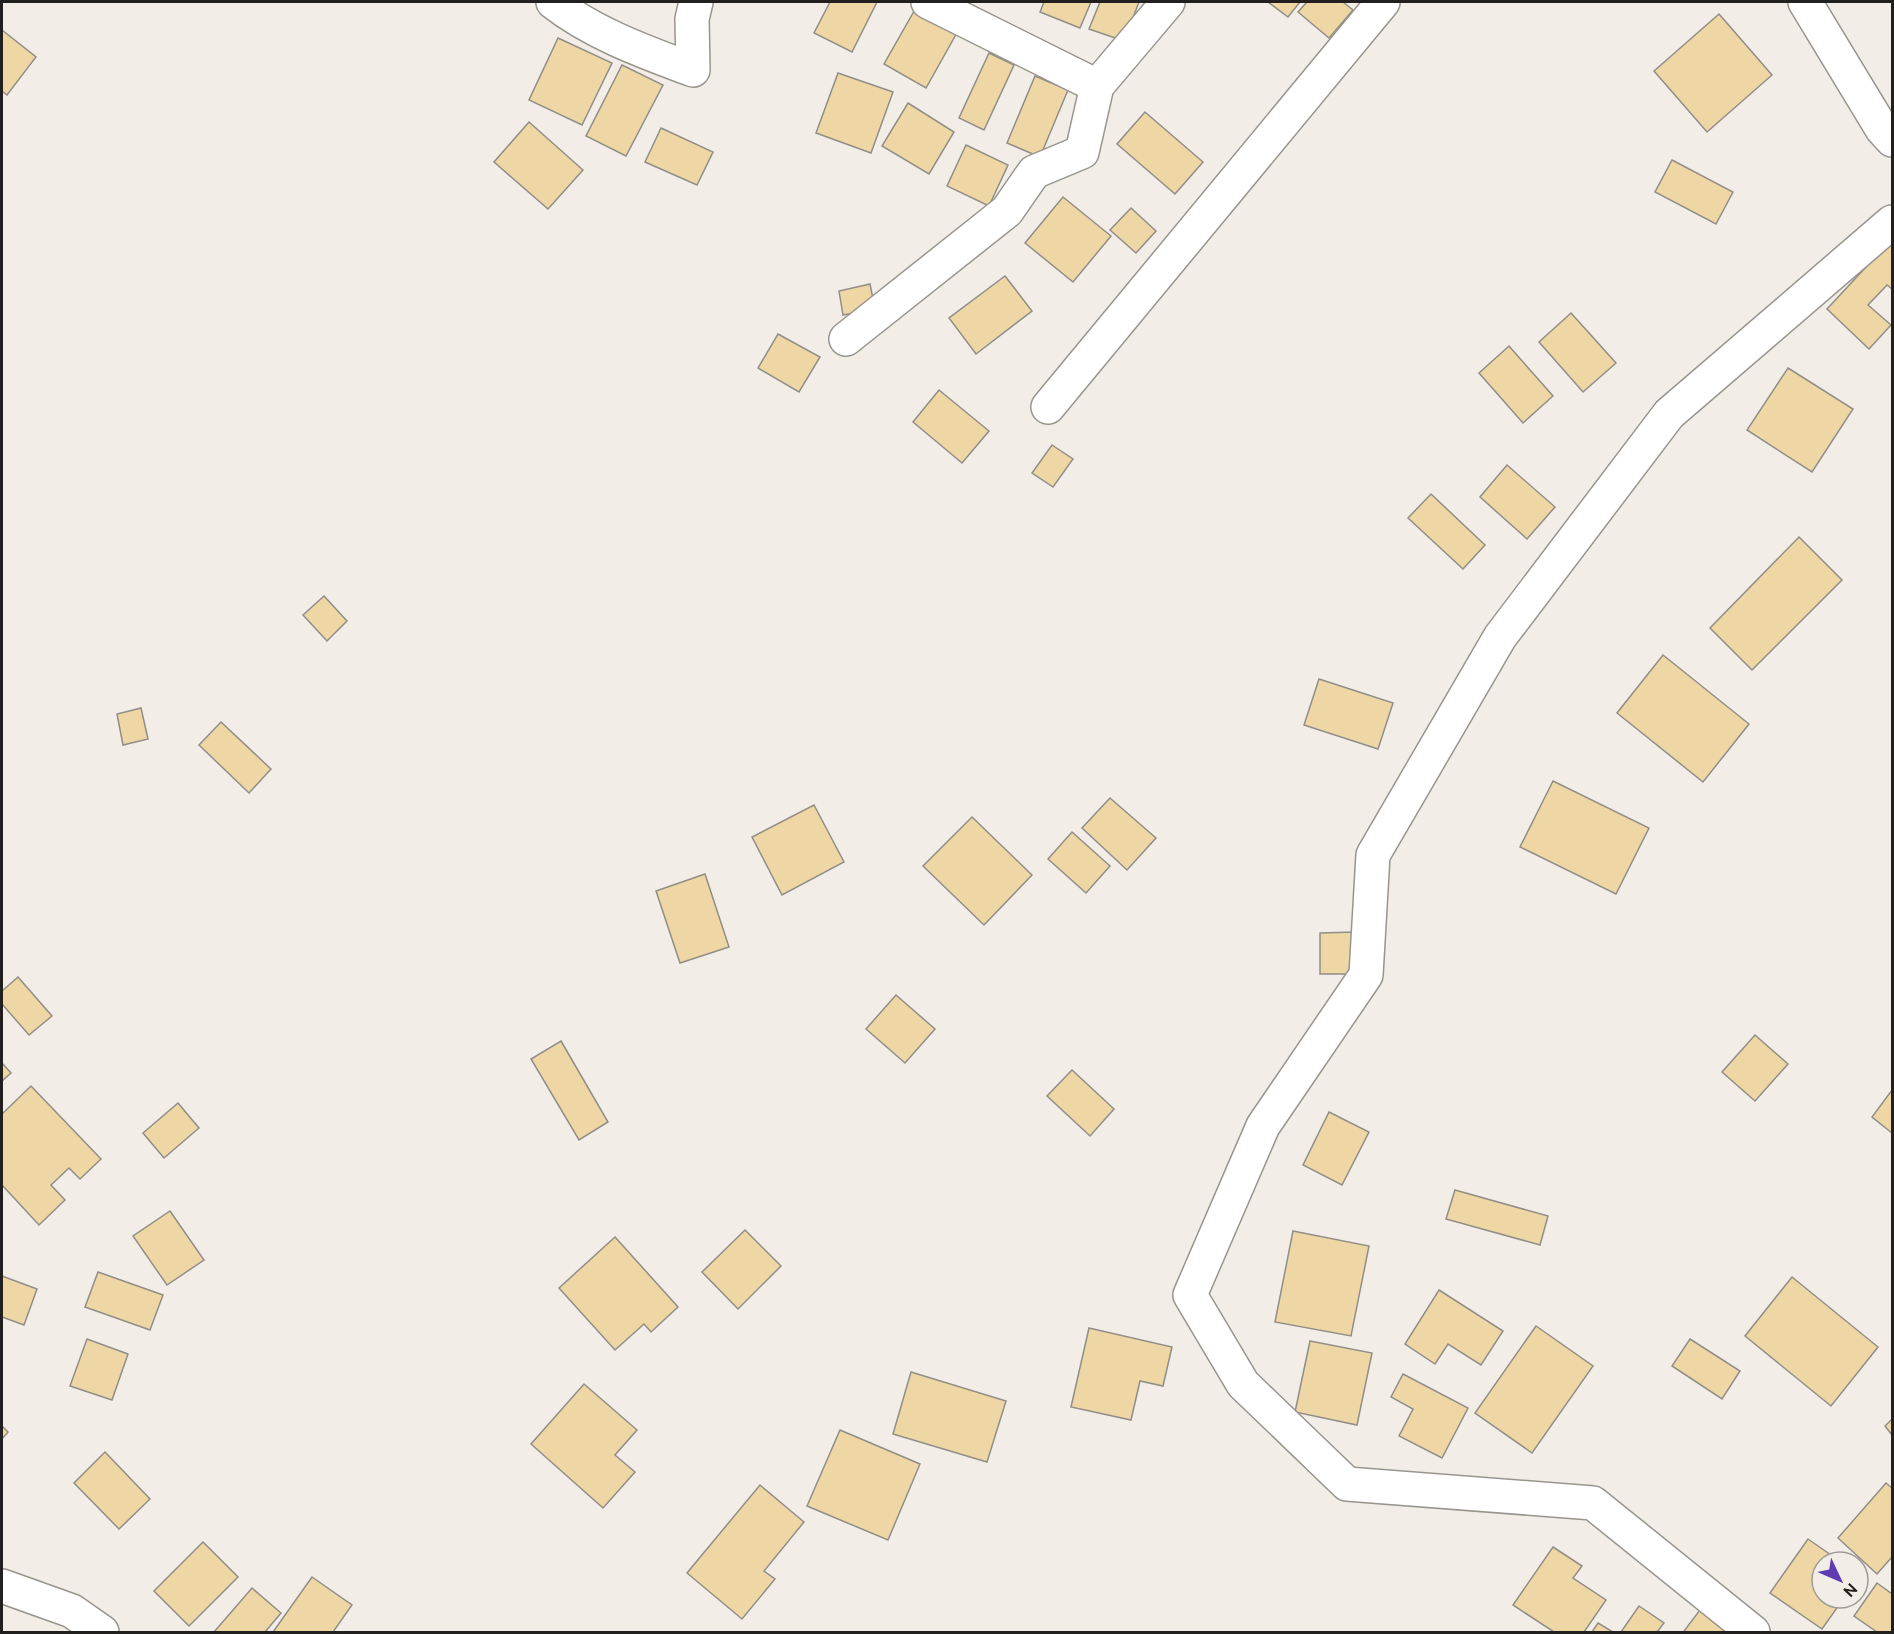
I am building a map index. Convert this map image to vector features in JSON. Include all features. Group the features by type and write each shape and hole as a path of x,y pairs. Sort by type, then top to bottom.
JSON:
{"street":[{"path":"553,2 566,12 629,46 693,70 692,19 696,2"},
{"path":"928,2 1097,86"},
{"path":"846,339 1007,211 1034,172 1082,152 1097,86 1168,2"},
{"path":"1048,407 1383,2"},
{"path":"1805,2 1882,129 1893,140"},
{"path":"1753,1632 1593,1503 1347,1484 1243,1384 1190,1295 1263,1126 1366,975 1373,855 1500,637 1670,414 1893,222"},
{"path":"2,1586 72,1611 102,1632"}],"building":[{"path":"830,2 877,2 852,52 814,33"},
{"path":"1044,2 1091,2 1080,28 1040,12"},
{"path":"1100,2 1139,2 1124,41 1089,29"},
{"path":"1268,2 1300,2 1288,17"},
{"path":"1307,2 1343,2 1353,10 1329,38 1298,12"},
{"path":"917,6 959,29 926,88 884,64"},
{"path":"1719,14 1772,75 1707,132 1654,71"},
{"path":"2,30 36,57 7,95 2,91"},
{"path":"558,38 612,63 582,125 529,100"},
{"path":"989,53 1014,65 984,130 959,118"},
{"path":"622,65 663,85 626,156 586,136"},
{"path":"838,73 893,92 871,153 816,133"},
{"path":"1035,76 1068,90 1040,157 1007,143"},
{"path":"908,103 954,132 929,174 882,146"},
{"path":"1145,112 1203,162 1175,194 1117,144"},
{"path":"529,122 583,170 548,209 494,162"},
{"path":"661,128 713,152 697,185 645,162"},
{"path":"966,145 1008,165 989,206 947,186"},
{"path":"1672,160 1733,192 1716,224 1655,192"},
{"path":"1063,197 1111,236 1073,282 1025,243"},
{"path":"1131,208 1156,231 1136,253 1110,230"},
{"path":"1892,239 1892,289 1887,285 1868,305 1891,325 1869,349 1827,309"},
{"path":"1005,276 1032,311 976,354 949,318"},
{"path":"870,284 875,309 843,315 839,291"},
{"path":"1571,313 1616,363 1583,392 1539,342"},
{"path":"778,334 820,357 799,392 758,368"},
{"path":"1509,346 1553,396 1523,423 1479,373"},
{"path":"1788,368 1853,409 1812,472 1747,430"},
{"path":"939,390 989,431 962,463 913,422"},
{"path":"1052,445 1073,459 1053,487 1032,473"},
{"path":"1507,465 1555,507 1527,539 1480,497"},
{"path":"1431,494 1485,545 1463,569 1408,518"},
{"path":"1799,537 1842,580 1752,670 1710,628"},
{"path":"324,596 347,621 327,641 303,615"},
{"path":"1663,655 1749,724 1703,782 1617,713"},
{"path":"1319,679 1393,703 1378,749 1304,725"},
{"path":"141,708 148,739 123,745 117,714"},
{"path":"221,722 271,769 249,793 199,745"},
{"path":"1553,781 1649,828 1616,894 1520,847"},
{"path":"1110,798 1156,838 1127,870 1082,828"},
{"path":"814,805 844,862 782,895 752,837"},
{"path":"972,817 1032,875 984,925 923,866"},
{"path":"1072,832 1110,866 1086,893 1048,859"},
{"path":"705,874 729,947 680,963 656,891"},
{"path":"1355,932 1355,974 1320,974 1320,933"},
{"path":"18,977 52,1016 29,1035 2,1004 2,991"},
{"path":"896,995 935,1029 905,1063 866,1029"},
{"path":"1755,1035 1788,1064 1755,1101 1722,1072"},
{"path":"561,1041 608,1122 579,1140 531,1059"},
{"path":"2,1063 11,1073 2,1081"},
{"path":"1072,1070 1114,1109 1090,1136 1047,1096"},
{"path":"31,1086 101,1159 80,1179 69,1168 51,1185 65,1200 39,1225 2,1185 2,1114"},
{"path":"1892,1090 1892,1133 1872,1117"},
{"path":"178,1103 199,1128 164,1158 143,1133"},
{"path":"1329,1112 1369,1132 1342,1185 1303,1165"},
{"path":"1455,1190 1548,1216 1540,1245 1446,1219"},
{"path":"170,1211 204,1260 167,1285 133,1236"},
{"path":"745,1230 781,1266 738,1309 702,1272"},
{"path":"1293,1231 1369,1246 1351,1336 1275,1322"},
{"path":"615,1237 678,1307 651,1332 644,1324 615,1350 559,1288"},
{"path":"98,1272 163,1295 150,1330 85,1307"},
{"path":"2,1276 37,1289 24,1325 2,1317"},
{"path":"1792,1277 1878,1347 1831,1406 1745,1336"},
{"path":"1439,1290 1503,1331 1481,1365 1448,1344 1435,1364 1405,1344"},
{"path":"1536,1326 1593,1366 1532,1453 1475,1413"},
{"path":"1089,1328 1172,1347 1163,1386 1140,1381 1131,1420 1071,1407"},
{"path":"87,1339 128,1354 112,1400 70,1386"},
{"path":"1690,1339 1740,1371 1722,1399 1672,1366"},
{"path":"1310,1341 1372,1353 1357,1425 1295,1412"},
{"path":"911,1372 1006,1401 987,1462 893,1434"},
{"path":"1403,1374 1468,1408 1442,1458 1399,1436 1413,1409 1391,1397"},
{"path":"584,1384 637,1430 615,1455 635,1472 603,1508 531,1444"},
{"path":"1892,1419 1892,1435 1885,1426"},
{"path":"2,1426 8,1432 2,1439"},
{"path":"840,1430 920,1464 888,1540 807,1506"},
{"path":"105,1452 150,1499 119,1529 74,1483"},
{"path":"1886,1483 1892,1488 1892,1557 1877,1574 1870,1568 1870,1550 1851,1550 1838,1538"},
{"path":"760,1485 804,1522 764,1571 775,1579 742,1619 687,1573"},
{"path":"1808,1539 1824,1550 1810,1550 1810,1610 1835,1610 1822,1629 1770,1593"},
{"path":"203,1542 238,1577 189,1626 154,1591"},
{"path":"1553,1547 1582,1566 1573,1578 1606,1600 1584,1632 1554,1632 1513,1605"},
{"path":"312,1577 352,1605 333,1632 273,1632"},
{"path":"1877,1583 1892,1594 1892,1632 1877,1632 1854,1616 1858,1610 1870,1610 1870,1593"},
{"path":"252,1588 281,1613 265,1632 214,1632"},
{"path":"1639,1606 1664,1623 1657,1632 1621,1632"},
{"path":"1703,1606 1729,1627 1724,1632 1684,1631"},
{"path":"1598,1623 1613,1632 1592,1632"}]}
